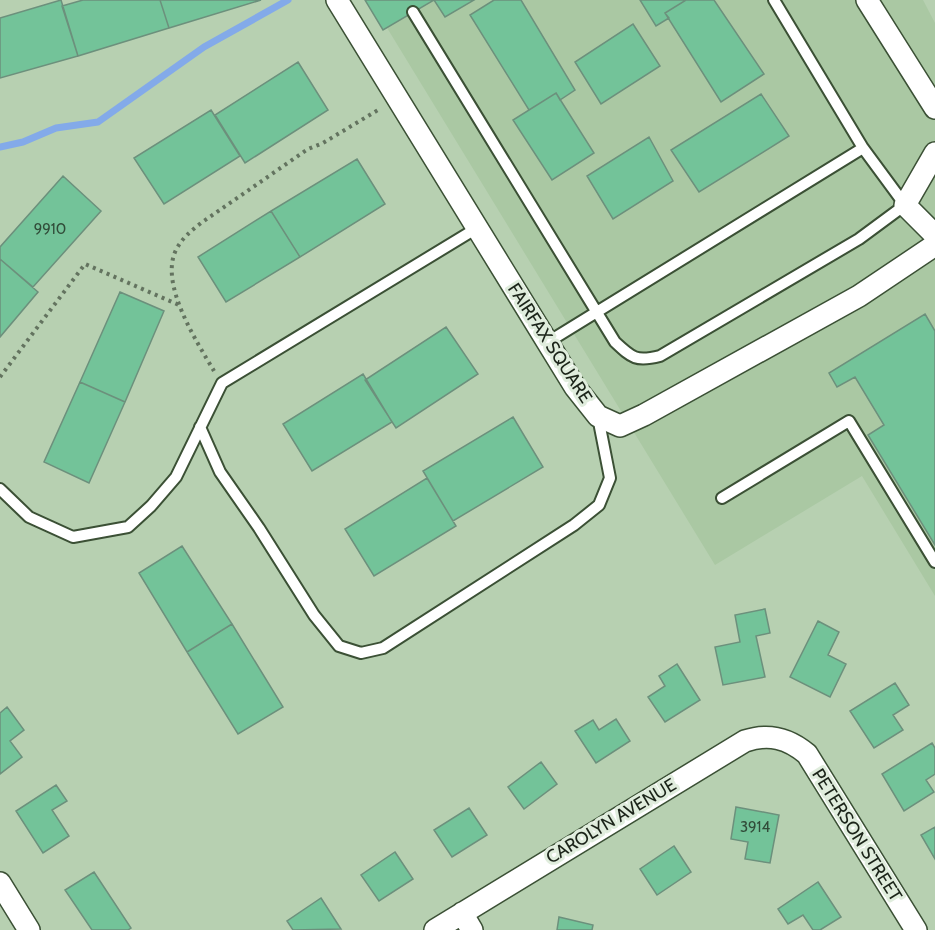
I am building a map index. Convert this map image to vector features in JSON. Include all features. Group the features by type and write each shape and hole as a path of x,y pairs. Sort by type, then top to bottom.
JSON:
{"street":[{"name":"FAIRFAX SQUARE","path":"336,0 575,387 598,416 620,426 644,416 859,296 935,245"},
{"path":"867,0 935,108"},
{"path":"935,153 905,205 935,235"},
{"name":"CAROLYN AVENUE","path":"435,930 467,922 745,741 755,737 775,736 794,744"},
{"name":"PETERSON STREET","path":"794,744 807,754 916,930"},
{"path":"0,883 29,930"}],"lane":[{"path":"413,12 615,342 632,358 647,359 660,356 859,239 905,205 863,148 774,0"},
{"path":"548,342 863,148"},
{"path":"0,489 29,517 73,537 128,527 152,506 176,477 222,383 477,228"},
{"path":"200,427 220,472 259,528 314,615 339,646 361,653 383,648 574,525 599,505 610,478 598,416"},
{"path":"722,498 849,421 935,562"}],"path":[{"path":"222,383 187,326 179,305 172,274 175,252 185,235 308,149 397,99"},
{"path":"0,377 85,264 179,305"}],"shaded area":[{"path":"370,0 923,0 935,23 935,596 862,476 715,565"}],"building":[{"path":"61,0 78,56 0,78 0,18"},
{"path":"83,0 160,0 169,28 78,56 62,6"},
{"path":"160,0 261,0 169,28"},
{"path":"365,0 434,0 383,30"},
{"path":"434,0 474,0 445,17"},
{"path":"494,0 521,0 575,90 560,100 556,93 529,110 470,15"},
{"path":"640,0 686,0 665,13 669,18 656,26"},
{"path":"686,0 714,0 764,74 721,102 665,13"},
{"path":"633,24 660,66 601,104 575,62"},
{"path":"298,62 328,110 245,163 215,115"},
{"path":"556,93 594,153 552,180 513,120"},
{"path":"761,94 789,136 699,192 671,150"},
{"path":"211,110 240,156 164,204 134,158"},
{"path":"649,137 673,181 613,219 587,176"},
{"path":"357,159 385,204 300,257 271,211"},
{"path":"63,176 101,211 33,287 0,259 0,247"},
{"path":"271,211 300,257 226,302 198,257"},
{"path":"0,259 38,292 0,337"},
{"path":"120,292 164,311 125,402 80,382"},
{"path":"925,314 935,331 935,545 868,435 884,425 855,377 837,387 829,373"},
{"path":"446,327 478,374 396,428 365,380"},
{"path":"363,374 392,422 312,471 283,424"},
{"path":"80,382 125,402 89,483 44,462"},
{"path":"513,417 543,467 453,521 423,471"},
{"path":"427,478 456,526 374,576 345,529"},
{"path":"182,546 232,624 187,652 139,573"},
{"path":"765,609 770,633 756,636 765,677 723,685 715,647 740,642 735,615"},
{"path":"818,621 839,632 828,655 846,664 830,697 790,677"},
{"path":"232,624 283,707 238,734 187,652"},
{"path":"677,664 700,700 665,722 648,697 665,686 659,676"},
{"path":"895,683 909,705 893,715 903,730 874,748 850,711"},
{"path":"7,707 24,730 10,741 22,757 0,774 0,713"},
{"path":"616,719 630,741 596,763 575,731 593,720 599,730"},
{"path":"932,743 935,748 935,774 926,780 934,792 904,811 882,774"},
{"path":"541,762 557,784 524,809 508,787"},
{"path":"56,785 67,801 52,810 69,836 43,853 16,811"},
{"path":"736,807 779,815 770,863 745,859 748,842 731,839"},
{"path":"469,808 487,835 452,857 434,830"},
{"path":"935,827 935,859 921,835"},
{"path":"674,846 691,872 657,895 640,869"},
{"path":"395,852 413,879 379,901 361,875"},
{"path":"94,872 131,928 128,930 92,930 65,890"},
{"path":"818,882 841,917 820,930 813,930 803,915 788,924 778,909"},
{"path":"321,898 341,929 293,930 287,921"},
{"path":"559,917 593,925 592,930 557,930"}],"waterway":[{"path":"0,147 23,142 56,128 98,122 204,47 288,0"}]}
